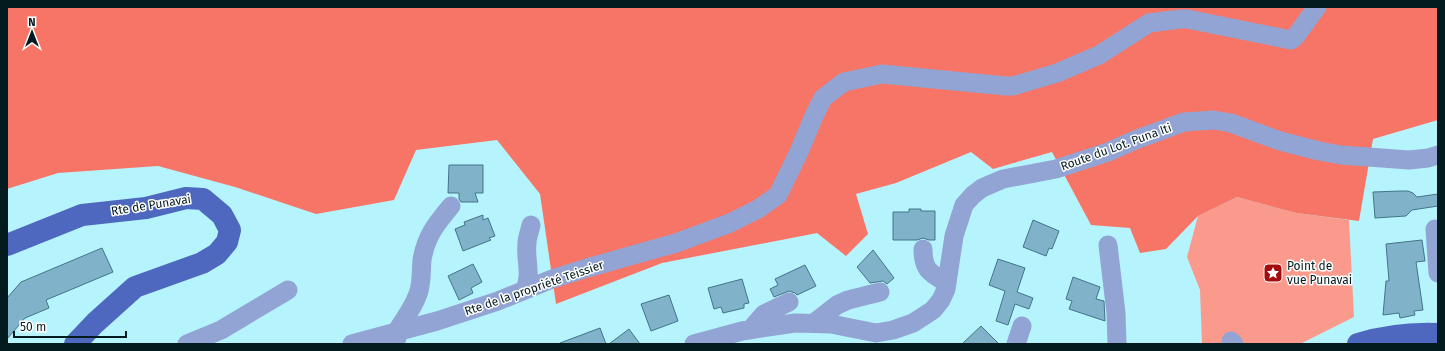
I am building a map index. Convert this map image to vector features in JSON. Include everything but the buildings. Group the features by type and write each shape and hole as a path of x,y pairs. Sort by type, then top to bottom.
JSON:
{"main road":[{"name":"Rte de Punavai","path":"7,245 82,215 146,208 186,198 203,199 222,215 230,230 227,242 217,254 202,263 135,287 113,305 75,344"},
{"path":"1358,344 1389,336 1438,334"}],"street":[{"name":"Rte de la propriété Teissier","path":"352,344 397,338 587,268 676,243 709,231 758,209 778,195 823,98 844,82 876,75 889,74 1013,86 1058,73 1099,55 1149,23 1187,19 1291,40 1295,37 1317,7"},
{"name":"Route du Lot. Puna Iti","path":"694,344 750,330 795,323 831,324 876,333 893,330 913,323 933,310 941,300 946,289 954,236 964,206 973,195 982,188 1003,179 1056,170 1108,152 1135,140 1184,122 1213,120 1231,123 1280,141 1341,155 1409,160 1428,158 1438,155"},
{"path":"397,338 419,293 422,260 426,241 433,228 451,206"},
{"path":"525,290 529,272 527,242 531,225"},
{"path":"1435,228 1438,273"},
{"path":"1108,245 1116,313 1117,344"},
{"path":"922,249 925,267 932,275 947,283"},
{"path":"187,344 221,330 288,290"},
{"path":"814,323 837,305 848,300 880,292"},
{"path":"750,330 764,314 782,304 789,302"},
{"path":"1016,344 1022,326"}],"shaded area":[{"path":"7,7 1438,7 1438,120 1373,139 1359,221 1296,213 1237,197 1198,216 1166,249 1140,253 1130,228 1091,225 1052,152 993,169 971,152 896,183 856,194 868,234 846,256 817,233 662,263 556,304 540,194 497,140 416,150 394,200 316,214 235,187 158,166 58,173 7,189"},
{"name":"Point de vue Punavai","path":"1237,197 1296,213 1349,220 1354,317 1300,344 1202,344 1200,290 1187,257 1198,216"}],"place":[{"name":"Point de vue Punavai","path":"1273,273"}]}
